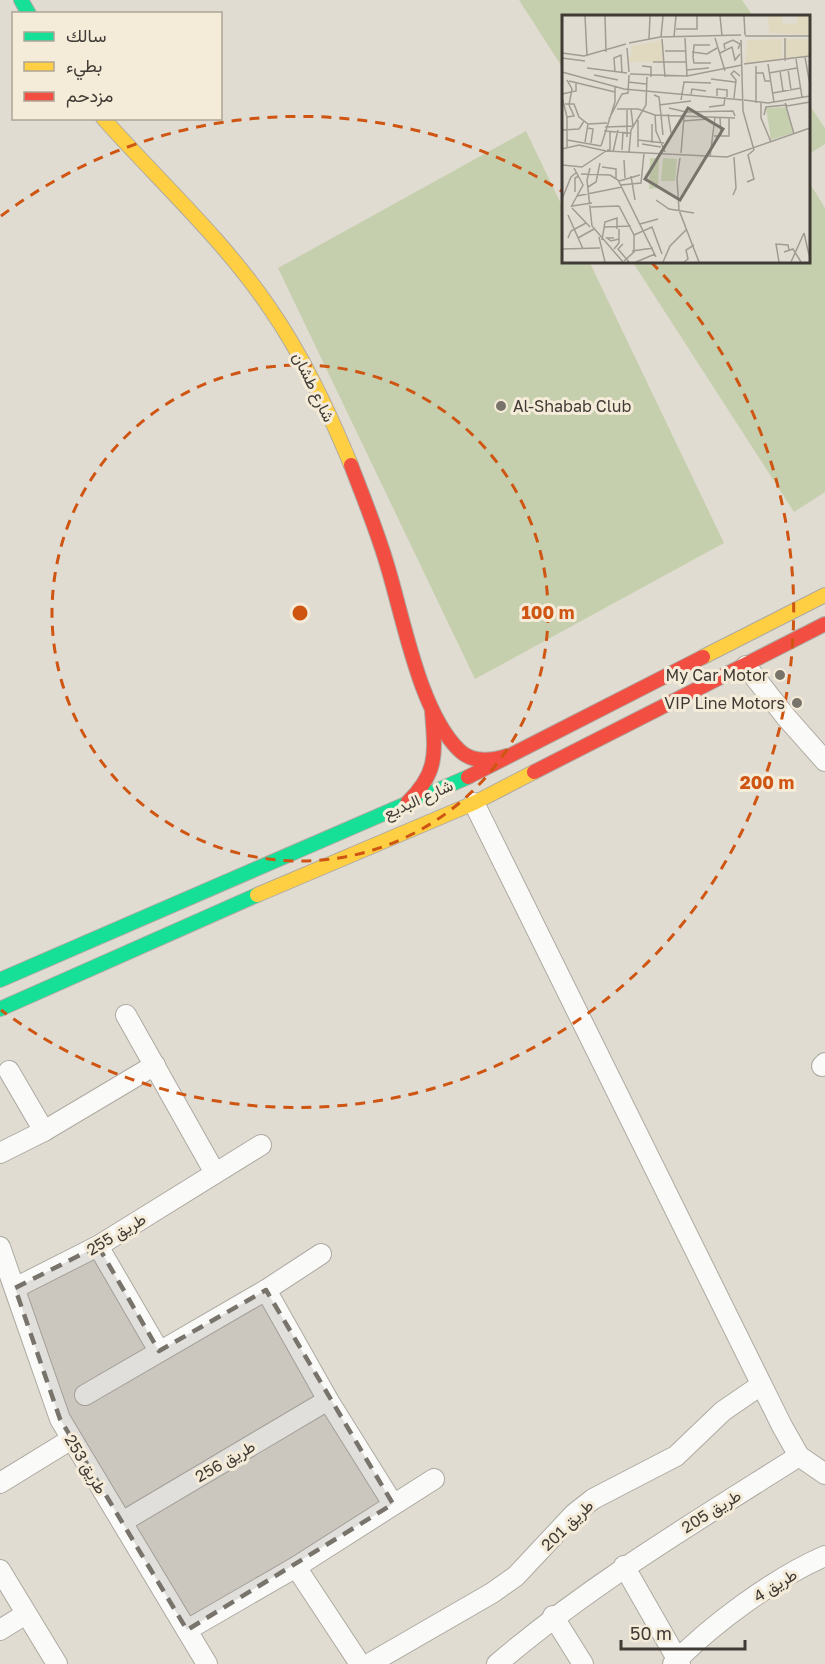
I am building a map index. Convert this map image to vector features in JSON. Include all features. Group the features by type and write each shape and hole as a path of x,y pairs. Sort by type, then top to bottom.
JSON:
{"main road":[{"name":"شارع طشان","path":"105,120 205,226 245,275 287,333 313,380 352,470 382,549 432,710"},
{"name":"شارع البديع","path":"0,980 405,806 522,751 825,595"},
{"name":"شارع البديع","path":"0,1009 149,941 474,802 825,624"},
{"path":"432,710 460,751 470,757 481,761 494,760 522,751"},
{"path":"405,806 431,778 435,759 432,710"}],"street":[{"path":"746,666 786,717 825,761"},
{"path":"474,802 761,1384 799,1456 825,1474"},
{"path":"126,1015 215,1173"},
{"path":"0,1153 44,1131 155,1065"},
{"path":"9,1071 44,1131"},
{"name":"طريق 255","path":"15,1288 98,1246 261,1145"},
{"path":"98,1246 159,1351"},
{"name":"طريق 253","path":"0,1247 48,1390 70,1440 207,1664"},
{"path":"85,1395 266,1290 321,1254"},
{"path":"266,1290 328,1400 393,1504"},
{"name":"طريق 201","path":"369,1664 492,1593 516,1576 574,1514 593,1499 676,1456 723,1411 761,1384"},
{"name":"طريق 256","path":"122,1522 328,1400"},
{"path":"0,1483 70,1440"},
{"name":"طريق 205","path":"497,1664 553,1616 624,1566 799,1456"},
{"path":"187,1630 296,1567 434,1479"},
{"name":"طريق 4","path":"677,1662 686,1648 745,1604 825,1556"},
{"path":"624,1566 677,1662"},
{"path":"296,1567 360,1664"},
{"path":"0,1570 57,1664"},
{"path":"0,1630 26,1614"},
{"path":"553,1616 583,1664"}],"highlighted area":[{"path":"98,1246 159,1351 266,1290 393,1504 187,1630 60,1419 15,1288"}],"green space":[{"path":"519,0 742,0 752,15 562,15 562,67"},
{"path":"810,106 825,128 825,144 810,153"},
{"name":"Al-Shabab Club","path":"526,131 562,206 562,262 589,262 724,543 475,679 278,268"},
{"path":"810,184 825,208 825,492 794,512 633,262 810,262"}],"traffic: fast":[{"path":"21,0 28,12"},
{"path":"0,980 468,777"},
{"path":"0,1009 257,895"}],"traffic: slow":[{"path":"105,120 210,233 269,307 314,384 351,465"},
{"path":"703,657 825,595"},
{"path":"257,895 474,803 534,772"}],"traffic: jam":[{"path":"351,465 380,542 415,665 434,713 445,733 464,754 482,760 507,756"},
{"path":"534,772 825,624"},
{"path":"468,777 703,657"},
{"path":"407,803 425,781 433,761 432,711"}],"place":[{"name":"Al-Shabab Club","path":"501,406"},
{"name":"My Car Motor","path":"780,675"},
{"name":"VIP Line Motors","path":"797,703"}]}
